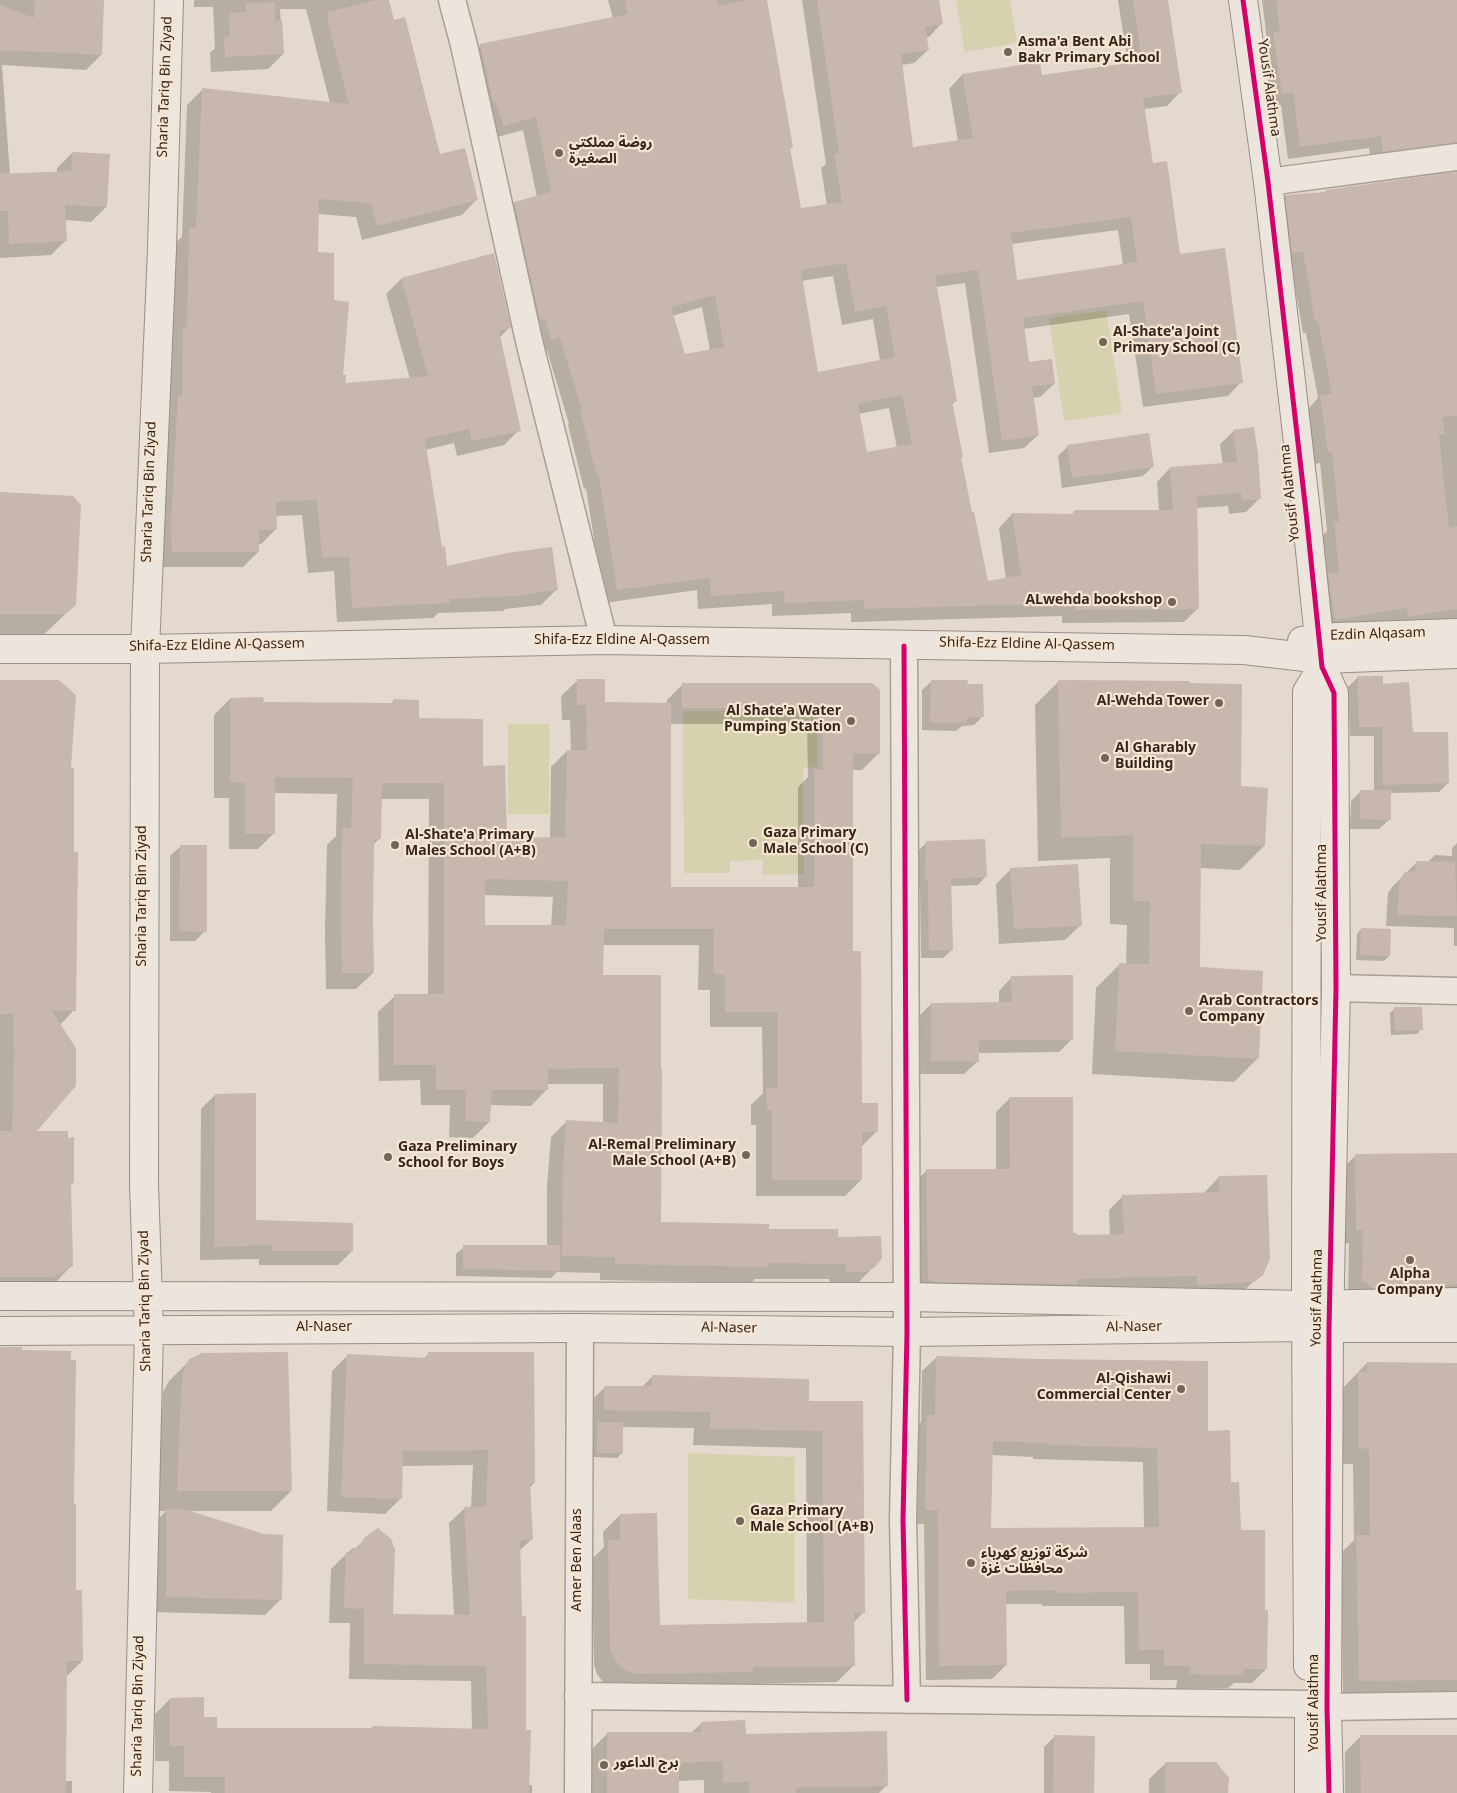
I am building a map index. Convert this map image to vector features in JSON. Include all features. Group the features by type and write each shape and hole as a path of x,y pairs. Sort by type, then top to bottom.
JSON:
{"main road":[{"name":"Sharia Tariq Bin Ziyad","path":"138,1793 149,1330 144,1184 145,649 162,249 169,0"},
{"name":"Yousif Alathma","path":"1243,0 1268,182 1321,655 1334,693 1336,988 1318,1316"},
{"name":"Ezdin Alqasam","path":"1321,655 1457,632"},
{"name":"Shifa-Ezz Eldine Al-Qassem","path":"0,649 145,649 604,640 1244,650"},
{"name":"Ezdin Alqasam","path":"1244,650 1321,655 1457,654"},
{"name":"Yousif Alathma","path":"1309,1793 1318,1705 1318,1316 1307,692 1321,655"},
{"name":"Al-Naser","path":"0,1296 907,1297 1318,1316 1457,1328"},
{"name":"Al-Naser","path":"0,1332 580,1328 907,1332 1318,1316 1457,1302"},
{"name":"Yousif Alathma","path":"1318,1705 1329,1793"}],"street":[{"path":"452,0 464,45 529,341 604,640"},
{"path":"1268,182 1457,157"},
{"path":"904,646 907,1332 903,1520 907,1700"},
{"path":"1336,988 1457,991"},
{"name":"Amer Ben Alaas","path":"578,1793 580,1328"},
{"path":"578,1696 1457,1705"}],"shaded area":[{"path":"956,0 1010,0 1017,43 965,52"},
{"path":"1106,310 1122,413 1064,421 1049,318"},
{"path":"683,711 817,711 818,767 803,768 804,874 763,875 763,860 730,861 730,873 684,873"},
{"path":"508,724 549,724 549,814 508,814"},
{"path":"688,1453 795,1457 795,1603 688,1599"}],"building":[{"path":"35,0 104,0 102,55 0,50 0,5 34,18"},
{"path":"376,0 389,0 394,20 405,17 440,154 465,148 478,200 377,226 371,203 319,199 318,252 334,253 334,300 349,302 343,375 346,375 346,383 428,376 401,278 494,253 511,328 499,331 521,431 472,441 469,429 425,439 442,547 445,546 447,566 507,553 552,547 558,590 519,596 449,599 450,603 352,608 349,557 322,558 317,500 276,502 277,529 259,530 259,552 172,552 171,523 178,395 182,395 183,327 187,327 189,228 196,228 202,88 349,104 328,22 328,12"},
{"path":"625,0 717,0 718,6 747,0 767,0 793,147 790,148 801,208 842,202 834,154 839,153 817,0 939,0 943,24 925,27 929,50 901,54 913,147 973,138 962,74 1040,62 1042,75 1142,61 1133,0 1168,0 1182,93 1143,98 1153,163 1167,161 1180,254 1225,248 1243,383 1156,394 1143,301 1023,318 1029,362 1052,359 1055,384 1032,386 1039,435 1002,441 978,270 935,276 957,401 952,402 963,457 961,457 988,581 1021,575 1012,513 1074,514 1074,510 1173,510 1170,467 1237,462 1233,430 1254,427 1261,499 1242,501 1241,493 1197,496 1199,609 1075,610 1075,603 864,609 864,600 785,603 784,591 711,596 710,578 617,590 599,476 597,476 580,411 582,410 560,337 551,340 545,318 540,320 514,202 551,192 536,117 503,126 496,102 493,102 480,44 628,14","holes":["1131,217 1137,262 1017,280 1011,233","846,263 855,312 886,306 895,357 818,372 801,270","715,295 724,347 685,354 671,307","902,395 912,444 867,452 858,404"]},
{"path":"1276,0 1457,0 1457,142 1383,152 1381,136 1300,147 1293,93 1282,94 1273,32 1280,31"},
{"path":"275,2 275,21 282,20 284,54 225,57 224,37 230,36 229,13 246,12 246,3"},
{"path":"72,152 110,154 107,207 65,205 67,241 9,244 8,211 0,211 0,174 71,171"},
{"path":"1457,172 1457,416 1442,417 1445,434 1439,435 1449,528 1457,526 1457,609 1408,617 1407,608 1335,620 1328,574 1339,572 1334,522 1339,522 1332,451 1328,452 1320,395 1332,394 1318,321 1315,321 1303,252 1292,253 1285,195 1326,192 1325,190"},
{"path":"1149,433 1154,467 1072,478 1067,445"},
{"path":"0,492 73,496 81,505 76,605 65,614 0,614"},
{"path":"1357,676 1383,676 1383,684 1409,682 1413,732 1448,732 1449,783 1383,785 1382,727 1359,727"},
{"path":"577,679 605,679 605,702 671,703 671,887 814,887 814,769 823,770 823,708 682,708 682,683 872,683 880,690 880,754 853,753 853,951 861,951 862,1103 878,1103 878,1132 862,1132 862,1180 772,1180 772,1110 767,1110 766,1088 778,1088 778,1012 725,1012 725,975 714,974 714,929 604,929 603,975 661,975 661,1222 769,1224 769,1229 838,1229 838,1237 881,1236 882,1258 874,1268 865,1272 847,1272 845,1264 768,1263 768,1267 615,1264 615,1257 562,1256 563,1169 566,1120 618,1123 619,1068 548,1069 548,1090 492,1090 490,1122 465,1121 466,1090 436,1090 436,1065 394,1065 394,994 444,994 444,783 382,783 381,839 374,839 374,973 342,973 342,828 351,828 353,778 275,777 275,834 245,834 245,783 230,782 230,698 263,697 264,702 393,703 393,699 419,700 419,718 483,719 483,766 505,765 507,838 565,837 567,750 587,750 586,705 577,705","holes":["485,879 568,881 566,925 485,925"]},
{"path":"0,680 59,680 76,695 71,768 74,768 74,852 78,852 76,1011 51,1010 76,1048 76,1086 37,1131 68,1131 68,1138 74,1137 74,1183 71,1183 73,1266 53,1277 0,1277 0,1131 12,1131 14,1054 13,1014 0,1014"},
{"path":"931,680 968,680 967,684 983,684 984,717 967,718 967,723 930,722"},
{"path":"1058,680 1190,681 1190,683 1242,684 1241,786 1268,788 1265,846 1201,844 1200,967 1263,971 1259,1059 1115,1051 1119,963 1149,964 1150,901 1133,901 1133,835 1061,838"},
{"path":"1360,790 1391,790 1391,820 1360,819"},
{"path":"985,839 987,877 951,879 953,950 929,950 928,880 925,880 926,841"},
{"path":"180,845 207,845 207,932 179,931"},
{"path":"1416,861 1455,862 1457,916 1397,915 1400,879 1405,872 1415,871"},
{"path":"1078,864 1082,926 1014,929 1010,868"},
{"path":"1361,928 1391,929 1390,956 1360,955"},
{"path":"1073,975 1073,1040 979,1040 979,1062 931,1061 931,1003 1012,1002 1011,976"},
{"path":"1394,1007 1422,1007 1423,1030 1395,1031"},
{"path":"256,1093 256,1220 353,1223 353,1251 272,1251 272,1245 214,1247 215,1094"},
{"path":"1009,1097 1073,1097 1073,1233 1077,1233 1077,1235 1124,1234 1122,1195 1219,1192 1219,1176 1267,1175 1270,1259 1263,1275 1254,1282 1197,1285 1197,1276 1077,1279 1077,1284 932,1282 928,1279 926,1169 1010,1169"},
{"path":"1457,1153 1457,1284 1374,1288 1362,1281 1363,1230 1356,1230 1355,1154"},
{"path":"463,1245 560,1245 560,1271 463,1269"},
{"path":"0,1347 22,1347 22,1350 71,1351 71,1360 76,1360 74,1504 76,1504 76,1590 82,1590 83,1661 67,1661 66,1793 0,1793"},
{"path":"288,1352 292,1491 177,1491 183,1371 189,1359 202,1353"},
{"path":"428,1352 534,1352 535,1483 530,1483 533,1540 520,1540 522,1616 526,1616 526,1730 531,1730 529,1793 225,1793 225,1777 184,1777 184,1746 170,1746 170,1698 204,1697 204,1717 217,1717 217,1728 372,1728 372,1726 488,1729 486,1666 364,1664 364,1609 344,1608 346,1552 351,1553 352,1548 359,1548 364,1538 378,1528 391,1539 395,1549 393,1614 470,1615 464,1507 486,1506 488,1450 403,1451 402,1499 341,1497 347,1354 428,1358"},
{"path":"936,1356 1208,1361 1208,1431 1230,1430 1231,1482 1239,1482 1241,1530 1265,1530 1265,1610 1268,1610 1267,1669 1244,1669 1243,1675 1190,1674 1190,1666 1164,1666 1164,1650 1139,1650 1138,1592 1056,1593 1056,1590 1006,1591 1007,1665 939,1666 938,1510 925,1510 927,1415 935,1415","holes":["993,1441 1047,1443 1047,1445 1157,1448 1159,1527 991,1528"]},
{"path":"1367,1362 1457,1363 1457,1680 1359,1681 1356,1535 1370,1535 1369,1449 1358,1448 1358,1372 1367,1372"},
{"path":"652,1375 809,1379 809,1401 863,1401 865,1613 854,1613 855,1666 753,1667 753,1672 636,1674 627,1671 613,1657 610,1647 608,1540 620,1540 620,1514 657,1513 660,1625 824,1622 822,1431 710,1429 710,1412 604,1410 604,1386 652,1386"},
{"path":"598,1422 623,1422 623,1453 597,1453"},
{"path":"166,1509 187,1510 264,1534 283,1535 282,1600 166,1597"},
{"path":"745,1720 746,1734 887,1731 888,1786 796,1787 796,1793 749,1793 749,1782 723,1783 723,1761 679,1763 679,1793 607,1793 607,1732 701,1732 701,1722"},
{"path":"1054,1735 1095,1736 1094,1793 1053,1793"},
{"path":"1360,1735 1457,1735 1457,1793 1361,1793"},
{"path":"1165,1762 1216,1762 1229,1778 1228,1793 1165,1793"}],"cycle path":[{"path":"1243,0 1268,182 1322,667 1334,693 1336,988 1329,1328 1327,1707 1329,1793"},
{"path":"904,646 907,1332 903,1520 907,1700"}],"place":[{"name":"Asma'a Bent Abi Bakr Primary School","path":"1008,52"},
{"name":"روضة مملكتي الصغيرة","path":"559,153"},
{"name":"Al-Shate'a Joint Primary School (C)","path":"1103,342"},
{"name":"ALwehda bookshop","path":"1172,602"},
{"name":"Al-Wehda Tower","path":"1219,703"},
{"name":"Al Shate'a Water Pumping Station","path":"851,721"},
{"name":"Al Gharably Building","path":"1105,758"},
{"name":"Gaza Primary Male School (C)","path":"753,843"},
{"name":"Al-Shate'a Primary Males School (A+B)","path":"395,845"},
{"name":"Arab Contractors Company","path":"1189,1011"},
{"name":"Al-Remal Preliminary Male School (A+B)","path":"746,1155"},
{"name":"Gaza Preliminary School for Boys","path":"388,1157"},
{"name":"Alpha Company","path":"1410,1260"},
{"name":"Al-Qishawi Commercial Center","path":"1181,1389"},
{"name":"Gaza Primary Male School (A+B)","path":"740,1521"},
{"name":"شركة توزيع كهرباء محافظات غزة","path":"971,1563"},
{"name":"برج الداعور","path":"604,1765"}]}
